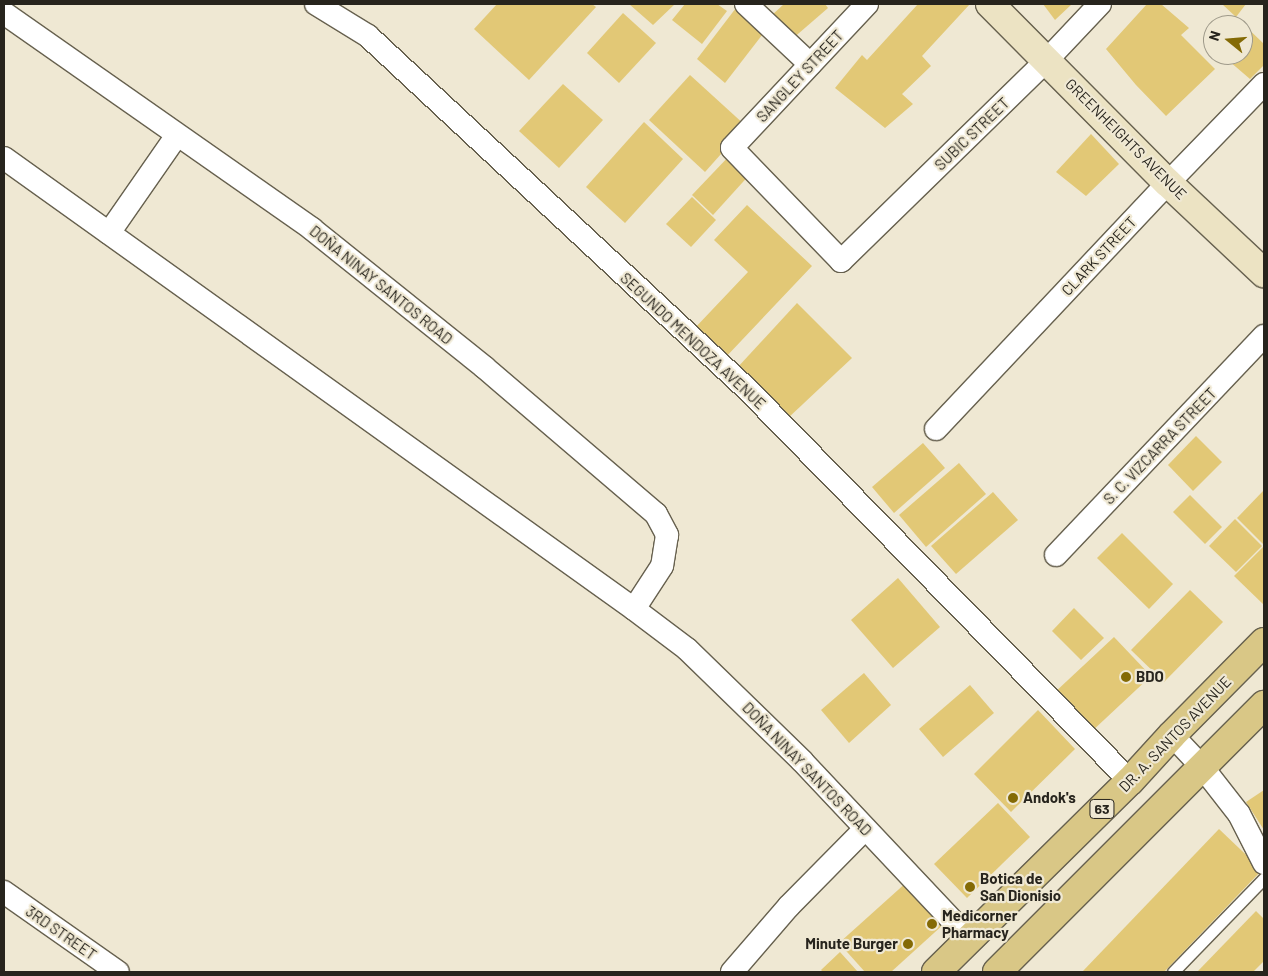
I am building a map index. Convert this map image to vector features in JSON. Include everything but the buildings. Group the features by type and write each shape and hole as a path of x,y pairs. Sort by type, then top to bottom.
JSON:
{"main road":[{"name":"DR. A. SANTOS AVENUE","path":"936,972 1130,781 1172,735 1264,642"},
{"path":"997,972 1264,706"}],"street":[{"name":"SEGUNDO MENDOZA AVENUE","path":"316,4 368,36 748,390 1130,781"},
{"path":"746,4 810,64"},
{"name":"SANGLEY STREET","path":"732,148 867,4"},
{"name":"GREENHEIGHTS AVENUE","path":"990,4 1168,183 1264,274"},
{"name":"SUBIC STREET","path":"732,148 840,261 1047,60 1100,4"},
{"name":"DOÑA NINAY SANTOS ROAD","path":"4,12 312,229 484,367 656,514 667,535 662,566 634,609"},
{"name":"CLARK STREET","path":"936,429 1264,84"},
{"path":"109,233 177,135"},
{"name":"DOÑA NINAY SANTOS ROAD","path":"4,158 634,609 687,649 802,761 970,939"},
{"name":"S. C. VIZCARRA STREET","path":"1056,555 1264,336"},
{"path":"1172,735 1203,768 1239,814 1264,862"},
{"path":"732,972 789,906 865,829"},
{"name":"3RD STREET","path":"4,892 118,972"}],"lane":[{"path":"1174,972 1264,878"}],"place":[{"name":"BDO","path":"1126,677"},
{"name":"Andok's","path":"1013,798"},
{"name":"Botica de San Dionisio","path":"970,887"},
{"name":"Medicorner Pharmacy","path":"932,924"},
{"name":"Minute Burger","path":"908,944"}]}
